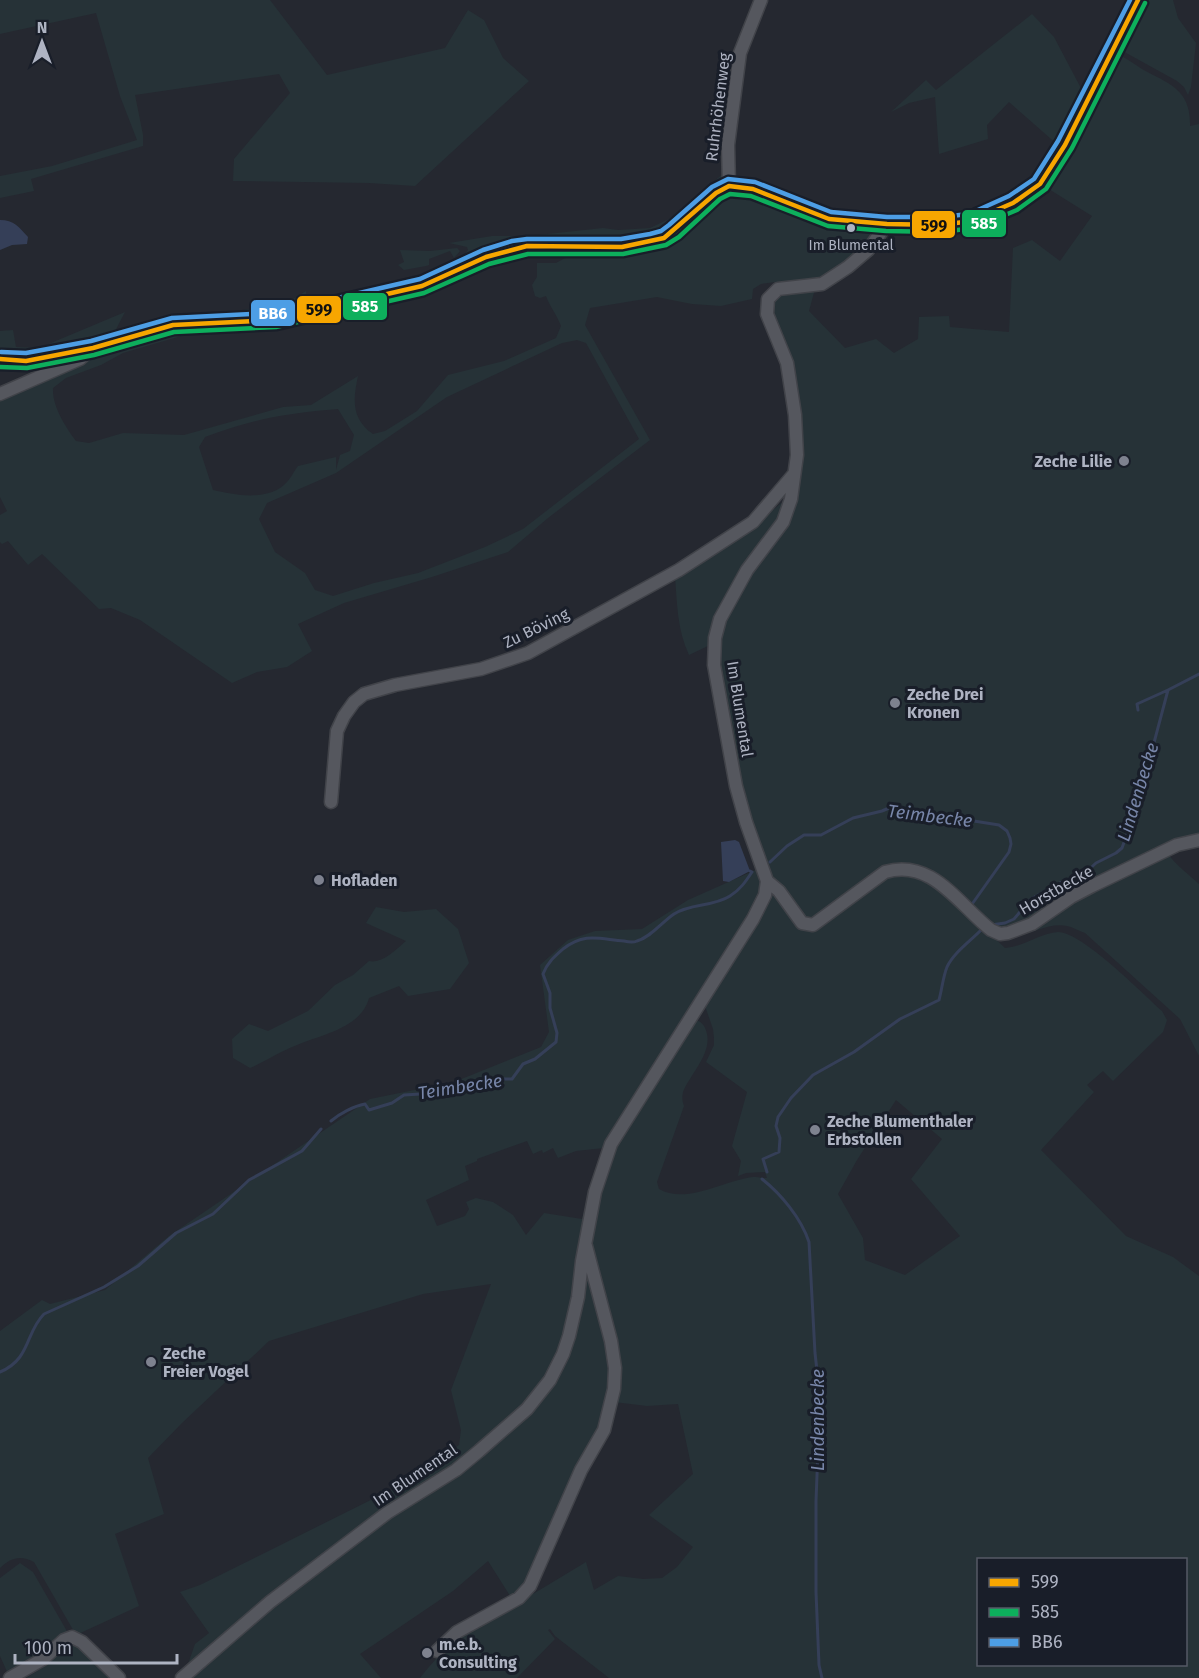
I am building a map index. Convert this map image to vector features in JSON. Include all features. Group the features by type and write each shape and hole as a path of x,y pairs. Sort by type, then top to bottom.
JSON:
{"street":[{"name":"Ruhrhöhenweg","path":"729,186 728,145 740,53 761,0"},
{"path":"0,359 26,361 93,348 173,325 274,320 422,286 500,250 513,247 639,245 664,237 674,231 716,193 729,186 753,189 829,219 886,224 942,225 971,221 1012,203 1040,184 1070,134 1138,0"},
{"name":"Im Blumental","path":"182,1678 270,1602 387,1513 456,1470 527,1409 550,1380 563,1354 578,1296 595,1192 611,1144 753,919 765,895 767,881 736,786 714,665 715,638 720,618 747,570 783,522 791,499 797,455 790,380 782,346 767,314 768,299 778,289 822,284 868,250 886,224"},
{"path":"0,394 80,359 93,348"},
{"name":"Zu Böving","path":"331,802 337,731 354,702 364,694 395,685 481,669 528,653 679,570 753,522 794,473"},
{"name":"Horstbecke","path":"767,881 779,891 802,923 813,925 885,872 897,868 914,869 932,876 991,930 1000,934 1032,924 1071,897 1177,845 1199,840"},
{"name":"Im Blumental","path":"437,1651 457,1632 519,1598 530,1586 581,1470 604,1430 614,1389 615,1368 611,1341 586,1245"},
{"path":"10,1678 43,1659 64,1640 72,1638 82,1642 119,1678"}],"shaded area":[{"path":"0,0 270,0 327,75 445,48 468,10 484,20 503,58 529,81 415,186 233,181 234,159 290,93 279,74 135,95 143,146 31,179 34,191 0,198 0,176 52,166 137,140 120,96 96,13 0,34"},
{"path":"1144,0 1173,0 1178,18 1196,43 1188,95 1177,81 1119,49"},
{"path":"1032,14 1054,37 1083,92 1059,146 1009,102 987,125 988,139 939,154 935,97 909,103 891,112 926,80 936,90"},
{"path":"1117,55 1176,89 1187,104 1190,126 1199,124 1199,836 1165,846 1169,856 1199,884 1199,1056 1180,1019 1085,933 1060,925 1007,938 1005,936 1010,931 1002,931 983,921 943,882 938,884 1005,948 1058,932 1082,942 1127,978 1162,1011 1167,1020 1163,1032 1113,1081 1103,1071 1087,1085 1094,1092 1041,1150 1126,1236 1173,1257 1199,1276 1199,1678 609,1678 555,1636 550,1629 548,1630 555,1639 517,1678 420,1678 462,1634 514,1602 488,1561 453,1591 360,1654 381,1678 187,1678 193,1671 187,1667 195,1644 209,1633 180,1592 200,1585 409,1481 459,1445 461,1430 451,1390 491,1284 423,1294 269,1341 148,1458 164,1514 115,1534 139,1606 76,1635 34,1562 25,1558 16,1558 0,1568 0,1331 42,1300 50,1304 105,1290 169,1236 370,1099 454,1082 541,1047 549,1032 540,965 568,940 595,931 642,929 688,900 760,868 761,891 753,912 604,1148 576,1151 558,1158 553,1148 543,1153 542,1150 533,1154 527,1141 477,1159 465,1166 469,1180 426,1200 437,1226 465,1216 469,1209 466,1202 476,1198 493,1202 513,1215 526,1235 544,1213 582,1219 589,1192 586,1238 595,1222 599,1190 616,1145 640,1102 693,1021 701,1022 704,1026 707,1043 705,1052 683,1092 684,1106 657,1182 659,1189 670,1193 693,1193 742,1179 767,1178 765,1172 738,1176 741,1161 732,1146 747,1092 706,1062 714,1045 714,1038 705,1006 706,1000 745,940 769,894 775,893 780,896 802,927 812,928 820,925 869,885 890,873 906,871 931,878 933,874 908,866 888,869 870,879 816,920 805,920 788,901 762,853 743,798 721,691 719,645 710,645 689,655 680,626 675,575 756,524 797,490 800,441 797,392 788,354 773,322 771,307 773,301 786,291 815,289 809,311 845,348 876,339 894,353 918,339 919,317 949,316 950,327 1009,332 1013,248 1032,240 1060,261 1092,216 1044,186 1066,151","holes":["896,1100 942,1139 911,1179 960,1236 905,1275 865,1260 863,1238 838,1194 857,1160","614,1402 647,1406 678,1404 693,1474 649,1515 693,1547 677,1567 662,1578 643,1579 618,1576 594,1590 586,1562 533,1594 569,1500 608,1430"]},
{"path":"724,173 724,180 667,228 651,237 459,261 468,250 467,247 449,243 492,236 529,236 603,228 618,230 650,228 669,219"},
{"path":"738,192 879,228 866,248 815,282 783,281 761,284 753,289 752,299 721,306 692,304 657,297 590,308 585,325 650,440 548,518 508,552 344,603 298,624 312,651 287,667 257,672 232,683 140,620 111,608 99,609 42,554 28,565 8,541 2,544 0,542 0,515 7,511 0,497 0,400 93,356 98,351 151,336 205,329 123,353 101,365 66,378 53,388 57,409 76,441 89,443 123,433 184,435 283,407 311,405 358,376 355,393 357,415 373,434 385,431 417,411 448,375 504,361 556,338 561,326 546,296 540,298 535,296 532,285 537,277 537,263 556,263 578,251 638,251 724,194","holes":["577,340 586,343 639,439 523,529 485,547 418,573 374,583 333,596 315,590 305,573 275,552 259,519 267,503 336,473 447,397 562,343","338,409 354,435 350,451 340,455 336,470 336,457 298,466 280,488 261,495 231,494 213,490 199,447 205,437 270,418"]},
{"path":"457,248 460,251 454,258 450,251 429,259 429,265 426,266 404,270 398,265 404,262 400,250 430,251"},
{"path":"306,291 306,308 221,316 290,301"},
{"path":"125,312 111,339 24,359 0,357 0,331 13,330 16,347 39,348"},
{"path":"376,907 404,912 436,909 458,929 469,963 450,989 408,996 399,986 369,998 365,1008 358,1016 340,1029 291,1047 250,1068 233,1058 232,1039 249,1024 268,1031 308,1011 335,985 353,975 369,961 379,960 389,955 406,941 366,923"},
{"path":"20,1563 33,1572 68,1633 23,1670 9,1676 0,1656 0,1578"},
{"path":"69,1642 76,1643 115,1678 26,1678 42,1668"}],"water":[{"path":"0,220 9,221 19,227 28,237 27,244 12,245 0,250"},
{"path":"735,840 739,842 750,871 729,882 723,881 721,842"}],"waterway":[{"name":"Lindenbecke","path":"991,925 1014,919 1031,899 1060,883 1083,875 1096,863 1122,848 1138,803 1168,690 1199,674"},
{"path":"1138,710 1137,704 1168,690"},
{"name":"Teimbecke","path":"770,862 787,846 804,835 821,835 853,818 889,808 927,812 999,825 1007,831 1010,838 1009,852 970,907"},
{"name":"Teimbecke","path":"331,1121 365,1104 369,1110 392,1103 404,1095 437,1093 446,1087 474,1088 494,1079 512,1079 523,1064 535,1059 556,1042 557,1033 550,1008 550,993 543,974 549,963 563,949 585,938 635,942 652,933 674,914 730,896 745,882 752,872 750,871"},
{"name":"Lindenbecke","path":"767,1172 763,1159 779,1152 780,1138 776,1126 778,1117 791,1098 813,1075 854,1052 900,1019 939,1000 950,962 983,928"},
{"name":"Teimbecke","path":"0,1372 10,1367 23,1353 33,1329 44,1314 104,1287 138,1266 176,1233 213,1214 249,1180 302,1151 321,1129"},
{"name":"Lindenbecke","path":"762,1179 790,1207 809,1242 815,1353 820,1398 816,1501 816,1592 819,1665 822,1678"}],"transit line":[{"name":"BB6","path":"1,352 26,353 91,341 172,318 273,313 420,279 483,250 512,241 621,239 650,234 661,231 712,187 728,179 755,182 831,212 887,217 941,217 969,214 1009,196 1034,179 1058,141 1130,0"},
{"name":"599","path":"0,359 26,361 93,348 173,325 274,320 422,286 486,257 527,246 622,247 664,238 716,193 729,186 753,189 829,219 887,224 941,225 971,221 1013,203 1040,184 1065,145 1138,0"},
{"name":"585","path":"0,367 27,368 94,355 174,332 276,327 424,293 489,264 528,254 623,254 666,245 679,237 720,199 730,194 751,196 828,226 886,231 941,232 974,228 1017,210 1046,189 1072,148 1145,3"}],"place":[{"name":"Im Blumental","path":"851,228"},
{"name":"Zeche Lilie","path":"1124,461"},
{"name":"Zeche Drei Kronen","path":"895,703"},
{"name":"Hofladen","path":"319,880"},
{"name":"Zeche Blumenthaler Erbstollen","path":"815,1130"},
{"name":"Zeche Freier Vogel","path":"151,1362"},
{"name":"m.e.b. Consulting","path":"427,1653"}]}
